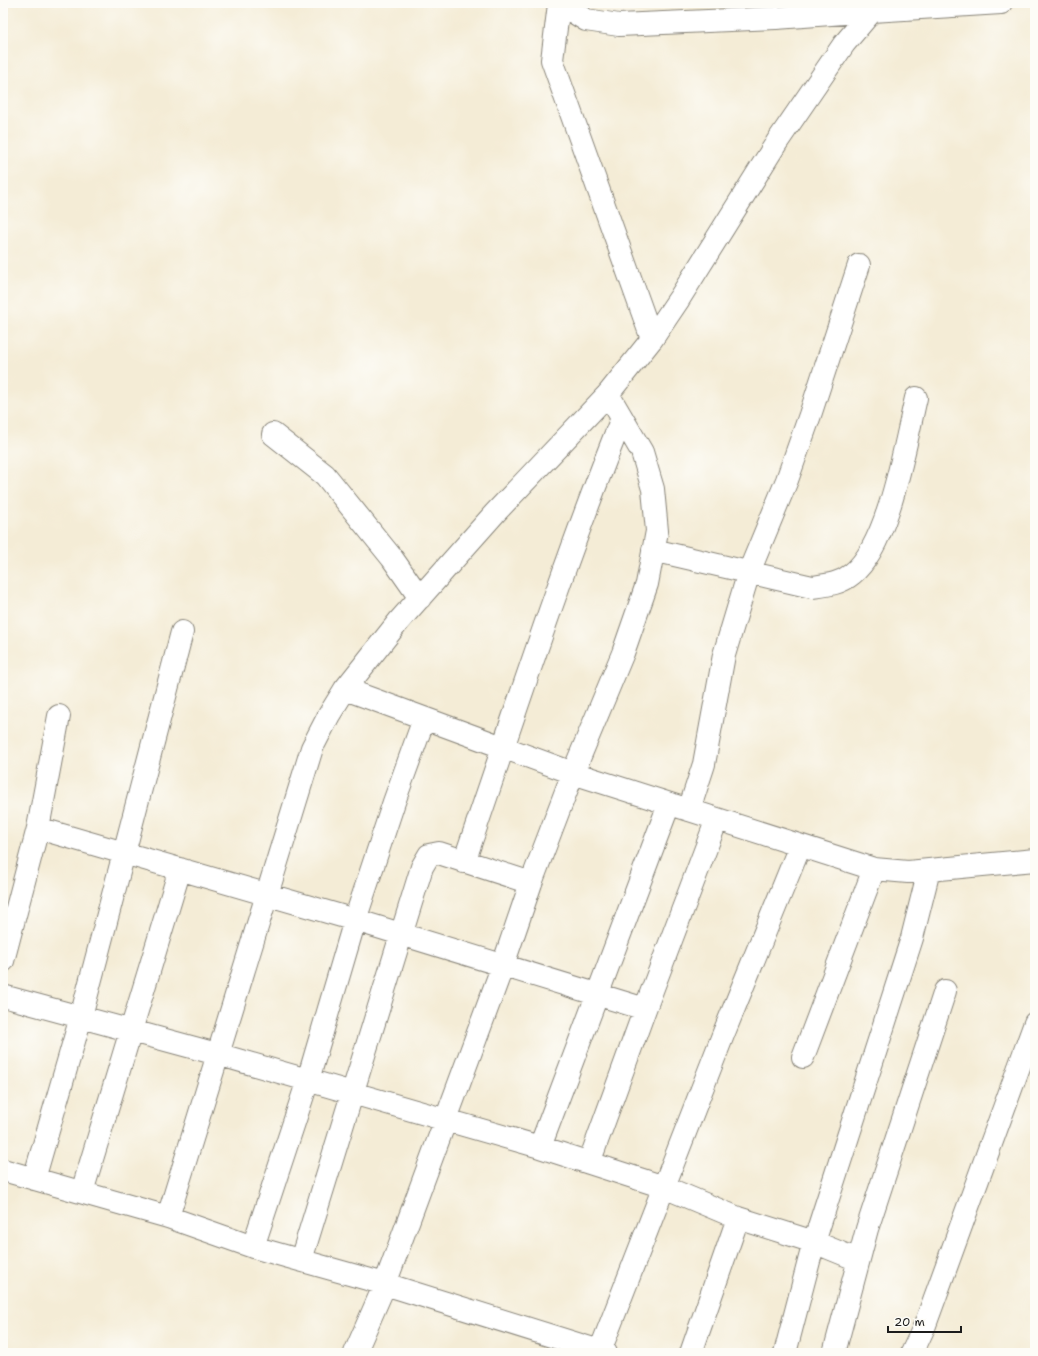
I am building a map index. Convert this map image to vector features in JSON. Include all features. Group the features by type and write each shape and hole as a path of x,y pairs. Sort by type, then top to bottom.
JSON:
{"street":[{"path":"652,339 552,60 559,3 586,20 619,25 776,18 1000,3"},
{"path":"168,1217 312,748 329,715 345,689 420,598 495,514 608,394 652,339 679,299 777,142 844,44 872,11"},
{"path":"540,1146 598,994 679,807 704,764 724,655 749,572 787,480 859,266"},
{"path":"355,1353 385,1284 444,1120 503,965 531,883 573,773 623,653 646,584 657,531 653,489 642,452 608,394"},
{"path":"653,550 812,587 835,584 853,574 871,552 887,517 916,398"},
{"path":"464,862 555,595 622,418"},
{"path":"273,434 325,475 392,558 420,598"},
{"path":"34,1179 81,1017 182,632"},
{"path":"345,689 573,773 874,870 908,872 1035,860"},
{"path":"3,961 38,828 59,716"},
{"path":"253,1247 308,1080 355,920 394,802 424,719"},
{"path":"589,1163 645,1009 717,819"},
{"path":"38,828 402,934 645,1009"},
{"path":"3,1170 168,1217 253,1247 385,1284 603,1352 664,1187 723,1035 800,846"},
{"path":"301,1260 354,1093 422,867 429,855 439,853 531,883"},
{"path":"82,1192 180,869"},
{"path":"803,1057 874,870"},
{"path":"785,1353 814,1242 912,938 930,870"},
{"path":"834,1353 858,1260 903,1113 945,991"},
{"path":"3,996 217,1054 444,1120 540,1146 664,1187 738,1218 814,1242 858,1260"},
{"path":"912,1353 926,1325 1035,1023"},
{"path":"691,1353 738,1218"}]}
